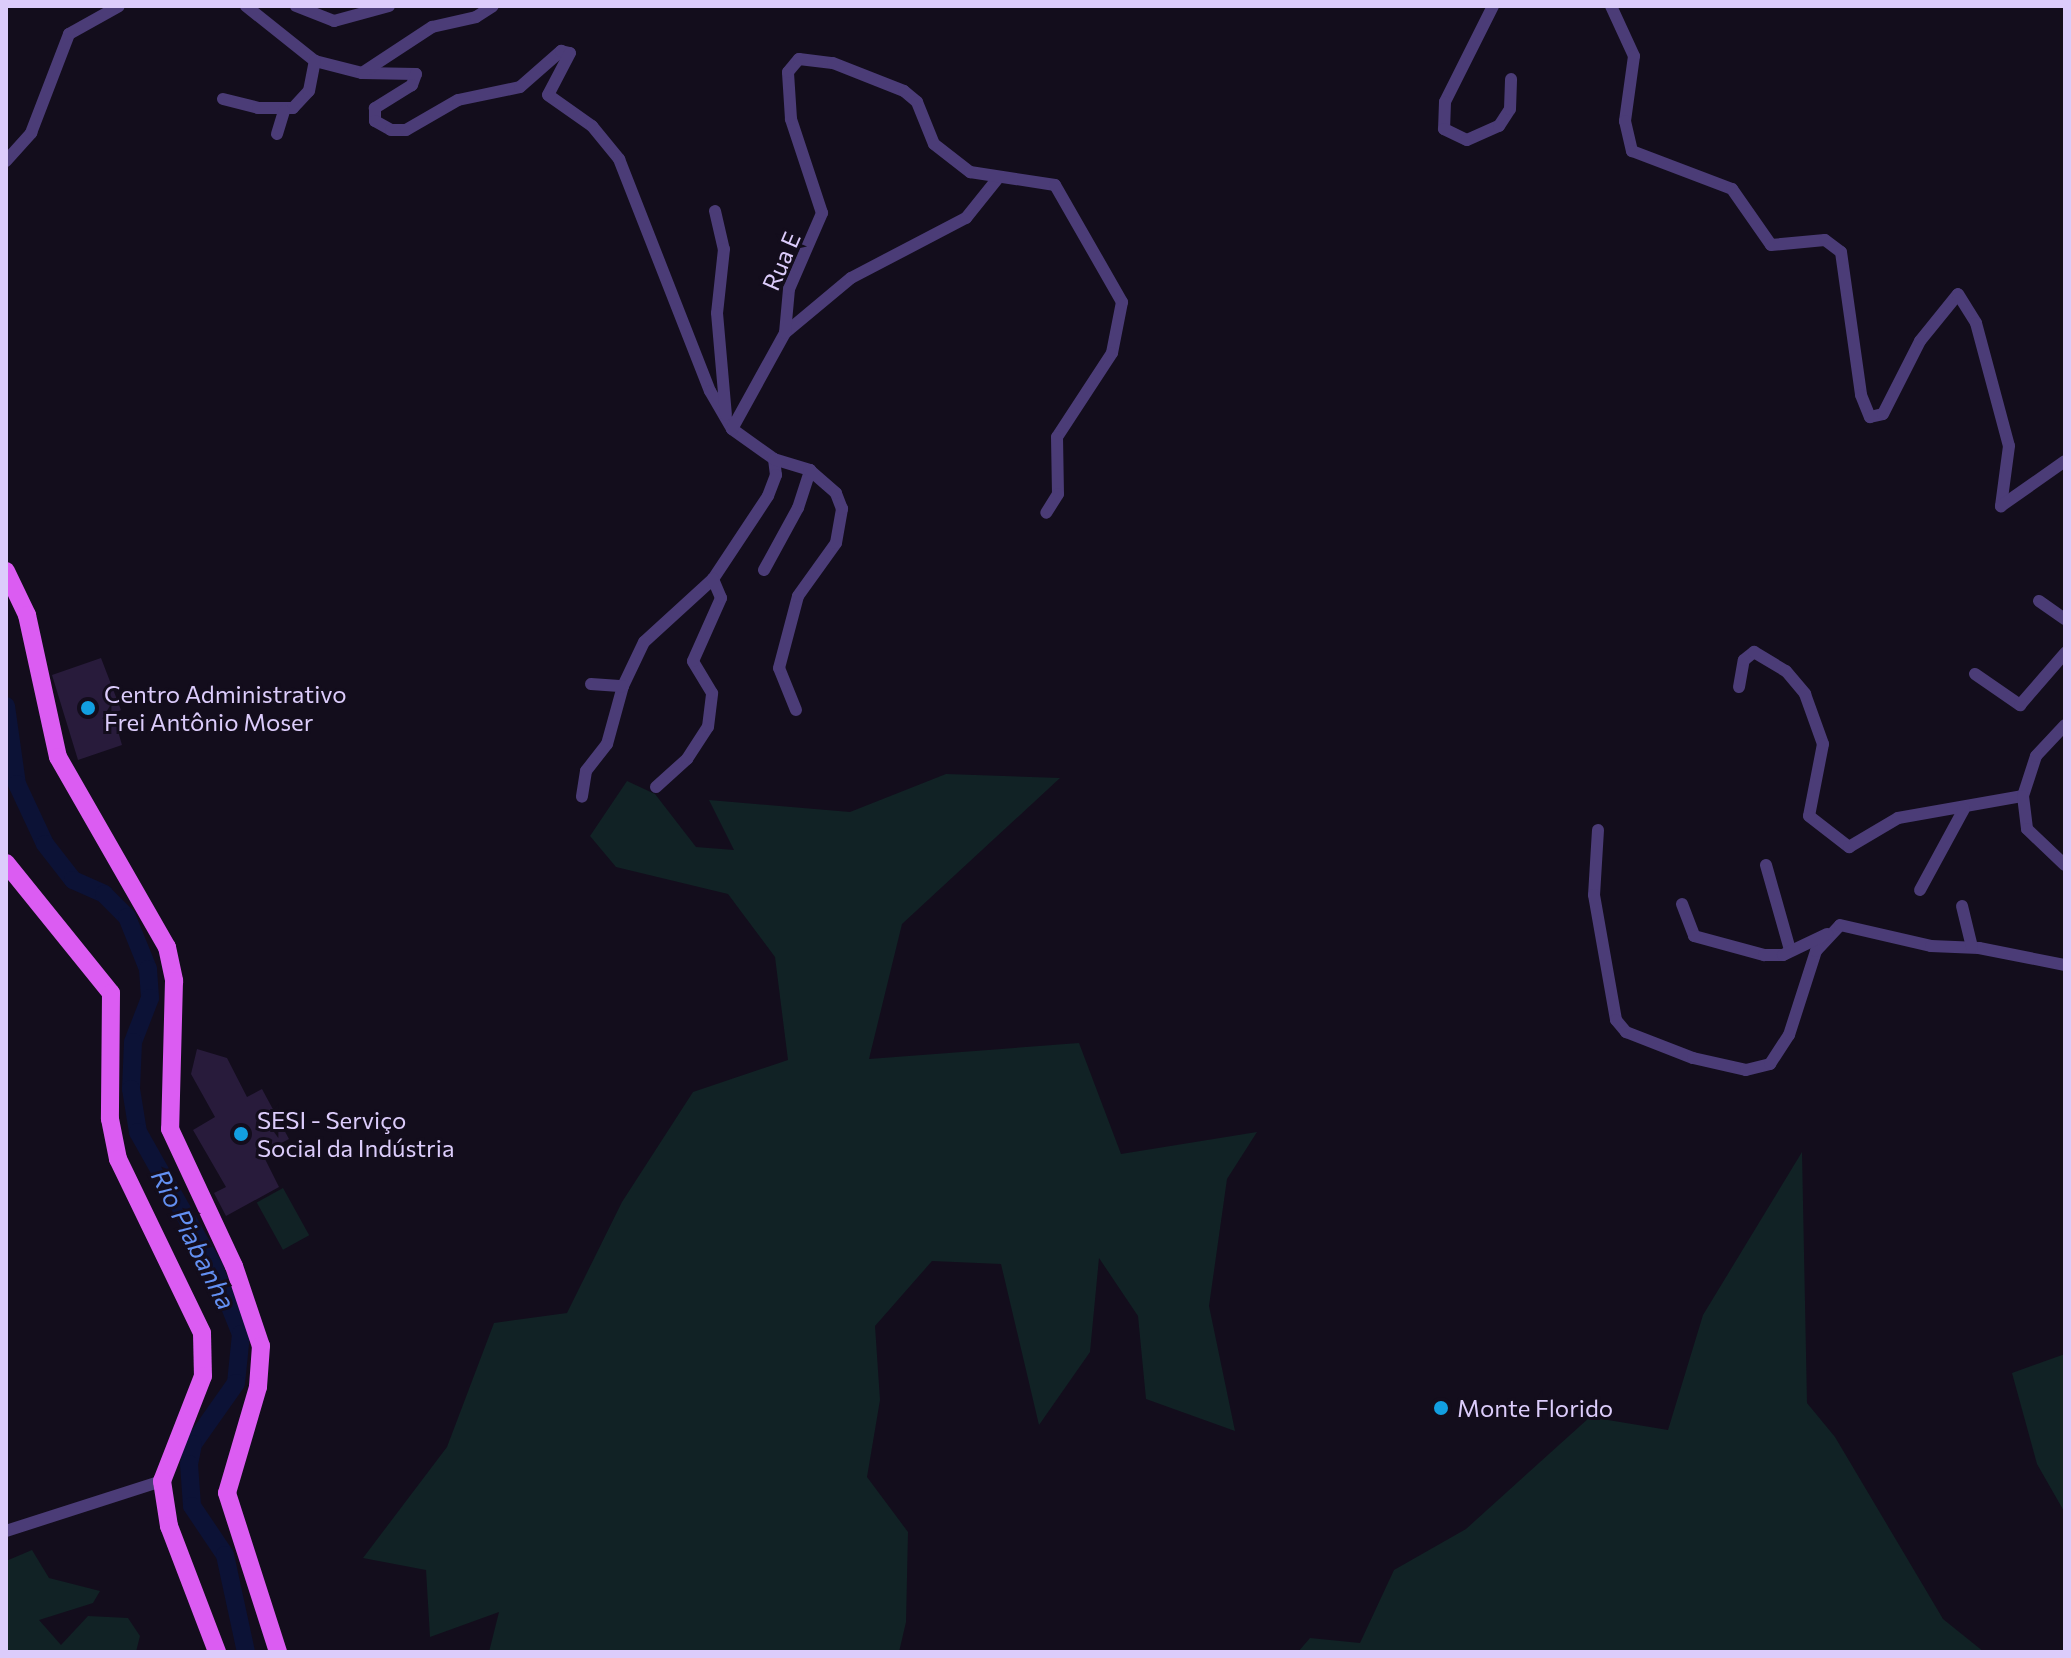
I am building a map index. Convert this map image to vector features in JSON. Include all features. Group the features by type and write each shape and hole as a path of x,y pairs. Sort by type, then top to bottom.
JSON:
{"main road":[{"path":"6,571 27,615 58,757 167,947 174,981 170,1129 234,1266 261,1346 258,1387 227,1493 278,1652"},
{"path":"6,863 111,993 116,1149 202,1333 203,1376 162,1481 169,1526 217,1652"}],"street":[{"path":"6,161 36,124 69,34 119,6"},
{"path":"246,6 315,61 362,73 416,74 412,85 373,114 380,127 402,131 458,100 520,87 561,51 570,53 548,95 592,126 619,159 684,333 729,425 774,459 810,470 836,493 842,509 836,543 798,596 779,668 796,710"},
{"path":"296,6 334,21 389,6"},
{"path":"362,73 432,27 476,17 493,6"},
{"path":"1493,6 1445,102 1444,129 1467,140 1499,126 1510,109 1511,79"},
{"path":"1611,6 1634,56 1625,112 1632,151 1732,189 1771,245 1825,240 1841,252 1869,416 1883,414 1920,341 1958,294 1976,323 2009,446 2001,506 2065,461"},
{"path":"277,134 284,111 306,97 315,61"},
{"name":"Rua E","path":"729,425 785,333 789,289 817,232 823,202 788,103 794,62 833,63 904,91 947,157 980,176 998,178"},
{"path":"223,99 284,111"},
{"path":"785,333 851,278 966,218 998,178 1055,185 1122,302 1112,353 1057,437 1058,494 1046,513"},
{"path":"715,211 724,249 717,313 729,425"},
{"path":"582,797 586,771 611,734 623,686 650,634 713,579 768,496 776,475 774,459"},
{"path":"764,570 798,508 810,470"},
{"path":"656,787 687,759 708,727 712,693 693,661 721,598 713,579"},
{"path":"2039,601 2065,619"},
{"path":"1739,687 1744,660 1754,652 1786,671 1805,694 1823,744 1809,816 1840,845 1855,845 1898,818 1964,809 2023,796"},
{"path":"1975,674 2020,705 2065,653"},
{"path":"591,684 623,686"},
{"path":"2065,725 2036,756 2023,796 2027,829 2065,865"},
{"path":"1920,890 1964,809"},
{"path":"1598,830 1594,895 1614,1014 1626,1032 1713,1063 1763,1068 1789,1035 1811,961 1827,934"},
{"path":"1766,865 1790,950"},
{"path":"1682,904 1694,936 1773,957 1849,924 1931,946 1972,947 2065,965"},
{"path":"1962,906 1972,947"},
{"path":"6,1531 162,1481"}],"shaded area":[{"path":"946,774 1060,778 902,924 869,1059 1079,1043 1121,1154 1257,1132 1227,1179 1209,1306 1235,1431 1146,1399 1138,1316 1099,1258 1090,1352 1039,1425 1001,1264 932,1261 875,1326 880,1400 867,1477 908,1532 906,1622 899,1652 489,1652 499,1612 430,1637 426,1570 363,1558 447,1447 494,1323 567,1313 622,1202 693,1092 788,1060 775,957 728,894 616,867 590,836 627,781 655,794 696,847 734,850 709,800 850,812"},
{"path":"1802,1152 1807,1403 1835,1437 1943,1619 1984,1652 1298,1652 1310,1638 1360,1643 1394,1570 1466,1529 1590,1417 1668,1430 1703,1315"},
{"path":"283,1188 309,1235 283,1250 257,1203"},
{"path":"2065,1354 2065,1513 2037,1464 2012,1373"},
{"path":"32,1550 49,1578 100,1591 93,1603 39,1620 61,1645 88,1616 128,1618 140,1636 136,1652 6,1652 6,1561"}],"building":[{"name":"Centro Administrativo Frei Antônio Moser","path":"101,658 121,710 113,714 122,745 78,760 52,675"},
{"name":"SESI - Serviço Social da Indústria","path":"197,1049 227,1058 247,1097 262,1089 289,1139 262,1153 279,1187 226,1216 214,1193 226,1187 193,1130 215,1117 191,1074"}],"waterway":[{"name":"Rio Piabanha","path":"6,706 17,784 45,844 73,880 104,894 127,917 148,969 150,998 133,1042 131,1089 138,1132 214,1267 241,1334 236,1383 193,1444 189,1464 192,1506 225,1555 246,1652"}],"place":[{"name":"Centro Administrativo Frei Antônio Moser","path":"88,708"},
{"name":"SESI - Serviço Social da Indústria","path":"241,1134"},
{"name":"Monte Florido","path":"1441,1408"}]}
